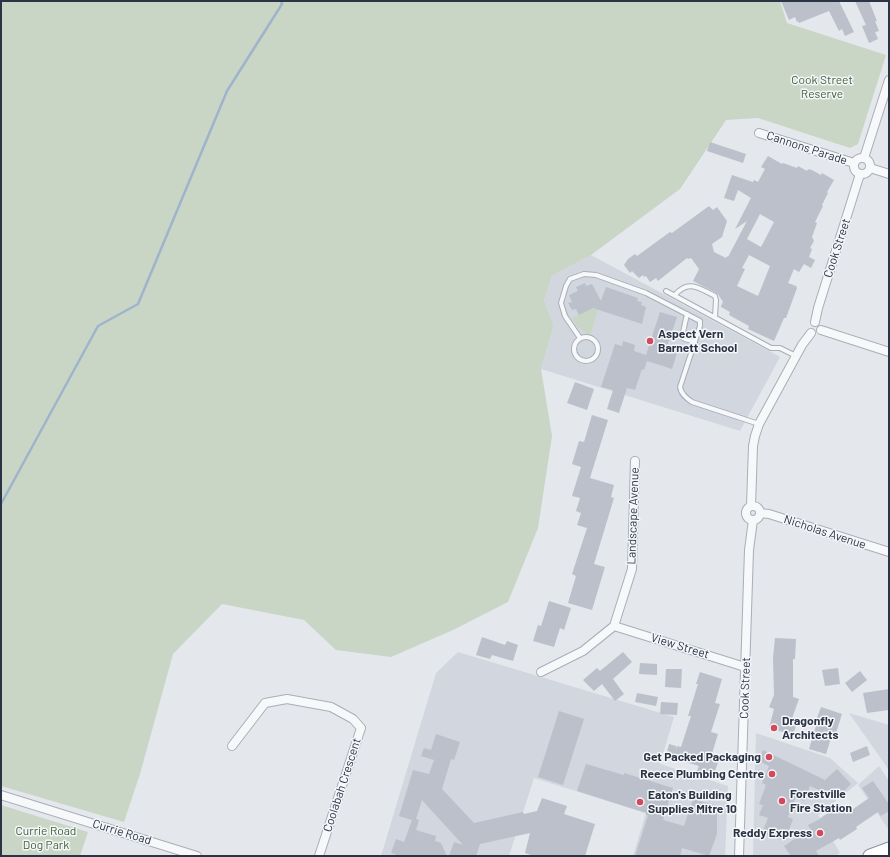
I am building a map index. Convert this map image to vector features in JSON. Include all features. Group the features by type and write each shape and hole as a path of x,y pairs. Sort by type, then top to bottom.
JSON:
{"highway":[{"path":"870,856 889,849"}],"street":[{"path":"864,158 889,80"},
{"name":"Cannons Parade","path":"759,133 854,163"},
{"path":"864,158 869,162 870,168 867,172 860,174 855,169 854,163 858,159 864,158"},
{"path":"870,168 889,174"},
{"name":"Cook Street","path":"815,322 818,308 860,174"},
{"path":"811,333 809,327 815,322 820,325 820,330"},
{"path":"811,333 816,334 820,330"},
{"path":"820,330 889,352"},
{"path":"751,506 757,508 760,513 757,519 753,520 747,517 746,513 751,506 753,446 759,424 802,345 811,333"},
{"name":"Landscape Avenue","path":"614,626 632,569 635,461"},
{"name":"Nicholas Avenue","path":"760,513 770,514 889,552"},
{"name":"Cook Street","path":"740,856 749,550 753,520"},
{"path":"541,672 583,651 614,626"},
{"name":"View Street","path":"614,626 745,667"},
{"name":"Coolabah Crescent","path":"232,746 265,702 287,699 331,707 353,719 361,728 319,856"},
{"name":"Currie Road","path":"1,795 197,856"}],"lane":[{"path":"580,338 565,316 562,303 566,286 570,279 584,274 596,275 646,293 700,321 700,326 680,387 680,390 684,396 692,402 759,424"},
{"path":"675,296 680,290 688,286 695,286 715,296 715,318"},
{"path":"666,290 771,348 780,348 796,356"},
{"path":"686,314 682,337 695,342"},
{"path":"584,337 592,339 597,345 596,353 591,359 587,360 579,358 574,352 575,344 580,338 584,337"}],"shaded area":[{"name":"Aspect Vern Barnett School","path":"591,255 780,357 740,431 541,369 554,325 544,301 552,276"},
{"path":"458,652 674,717 660,764 728,786 725,856 633,856 646,813 534,778 509,856 381,856 436,673"},
{"path":"849,713 889,725 889,770"},
{"path":"756,733 830,758 858,783 818,815 840,853 835,856 753,856"},
{"path":"879,766 889,781 889,830 858,785"}],"green space":[{"name":"Cook Street Reserve","path":"1,1 780,1 787,23 886,55 858,144 850,148 758,118 726,120 680,189 591,255 552,276 544,301 554,325 541,369 552,436 538,528 508,602 453,630 391,657 336,650 304,620 222,604 173,654 140,774 124,822 1,786"},
{"path":"600,304 590,335 584,332 572,318"},
{"name":"Currie Road Dog Park","path":"1,805 88,832 80,856 1,856"}],"building":[{"path":"781,1 839,1 854,32 845,36 842,29 839,31 829,11 799,23 795,17 789,20"},
{"path":"855,1 869,1 877,21 875,21 879,31 875,32 878,39 869,43 862,26 866,25"},
{"path":"710,142 746,154 743,163 707,151"},
{"path":"768,156 782,164 783,163 797,168 798,166 807,171 810,169 821,175 822,173 834,180 827,192 828,193 822,205 823,206 815,222 817,223 812,237 814,241 810,248 812,249 809,257 815,260 811,268 804,264 799,272 794,269 788,283 796,286 797,288 786,318 784,318 774,341 748,329 749,326 729,315 730,312 721,307 723,302 718,294 693,281 699,269 691,258 687,258 658,281 656,278 650,282 646,276 644,277 643,275 639,278 632,271 630,273 624,265 628,259 635,254 637,256 709,206 713,210 717,207 727,221 722,237 712,244 714,252 726,258 727,256 728,257 747,221 735,229 751,198 738,190 734,201 724,198 732,175 753,182 754,180 758,182 765,169 761,167","holes":["760,214 774,222 761,247 747,239","749,255 770,266 758,296 737,286 745,269 742,268"]},
{"path":"585,283 586,286 592,284 601,301 606,287 638,298 637,301 642,302 641,305 646,307 642,324 593,308 579,315 576,309 572,310 568,303 572,302 569,295 578,291 576,287"},
{"path":"660,312 677,317 667,346 678,350 672,369 647,361 644,370 642,369 635,390 627,388 619,413 607,409 613,390 601,387 615,344 622,346 623,341 635,345 634,351 646,355"},
{"path":"575,382 594,389 587,410 567,403"},
{"path":"592,415 608,420 590,478 614,485 611,497 614,498 594,564 605,567 592,610 568,603 576,576 572,574 587,528 577,525 581,513 576,511 580,498 572,496 581,467 572,464 579,441 584,442"},
{"path":"549,601 571,608 564,630 560,628 554,647 533,641 538,625 541,626"},
{"path":"482,637 505,645 507,641 518,645 513,661 492,655 490,659 476,655"},
{"path":"775,638 796,639 795,659 793,659 793,697 799,699 790,724 796,726 793,735 769,728 774,709 769,707 774,695 773,658"},
{"path":"623,652 632,662 613,679 624,694 615,701 602,684 594,691 583,680 597,668 600,671"},
{"path":"640,663 657,664 657,675 639,674"},
{"path":"838,668 840,684 825,686 822,670"},
{"path":"666,669 682,669 681,688 665,687"},
{"path":"860,671 867,680 852,692 845,683"},
{"path":"700,672 722,679 715,703 720,704 711,732 718,734 711,757 719,760 713,776 697,771 699,766 666,756 669,744 676,746 676,749 677,746 681,747 691,716 688,716 698,684 696,684"},
{"path":"889,689 889,710 867,713 863,693"},
{"path":"637,693 658,697 656,706 635,702"},
{"path":"661,702 678,703 677,715 660,714"},
{"path":"821,707 842,714 836,733 833,732 826,754 809,749 816,726 814,726"},
{"path":"559,711 584,719 563,785 538,777"},
{"path":"436,734 460,742 454,760 451,759 442,789 474,823 523,812 524,814 537,811 542,798 567,806 564,814 595,824 585,856 534,856 525,853 530,833 480,844 476,856 449,856 454,842 463,845 422,800 416,819 419,820 416,830 436,836 435,841 441,843 447,856 400,856 391,853 396,839 404,842 412,820 399,816 413,770 429,774 434,760 421,756 424,748 431,750"},
{"path":"867,746 870,755 853,762 850,753"},
{"path":"763,750 825,780 837,769 851,784 837,798 810,786 804,801 796,797 788,817 793,819 785,841 762,833 768,818 759,815 763,805 759,804 766,785 762,783 769,766 761,762 761,754"},
{"path":"586,764 624,775 624,773 673,788 663,820 684,826 693,799 717,806 717,834 709,856 682,848 680,856 635,856 648,815 646,815 646,813 577,791"},
{"path":"873,781 889,804 889,811 881,816 878,812 856,827 857,829 840,840 839,838 816,851 819,856 791,856 784,846 810,829 808,825 818,820 840,804 846,814 869,798 862,788"}],"waterway":[{"path":"1,504 98,326 138,304 227,91 282,4 281,1"}],"place":[{"name":"Aspect Vern Barnett School","path":"650,341"},
{"name":"Dragonfly Architects","path":"774,728"},
{"name":"Get Packed Packaging","path":"769,757"},
{"name":"Reece Plumbing Centre","path":"772,774"},
{"name":"Forestville Fire Station","path":"782,801"},
{"name":"Eaton's Building Supplies Mitre 10","path":"640,802"},
{"name":"Reddy Express","path":"820,833"}]}
